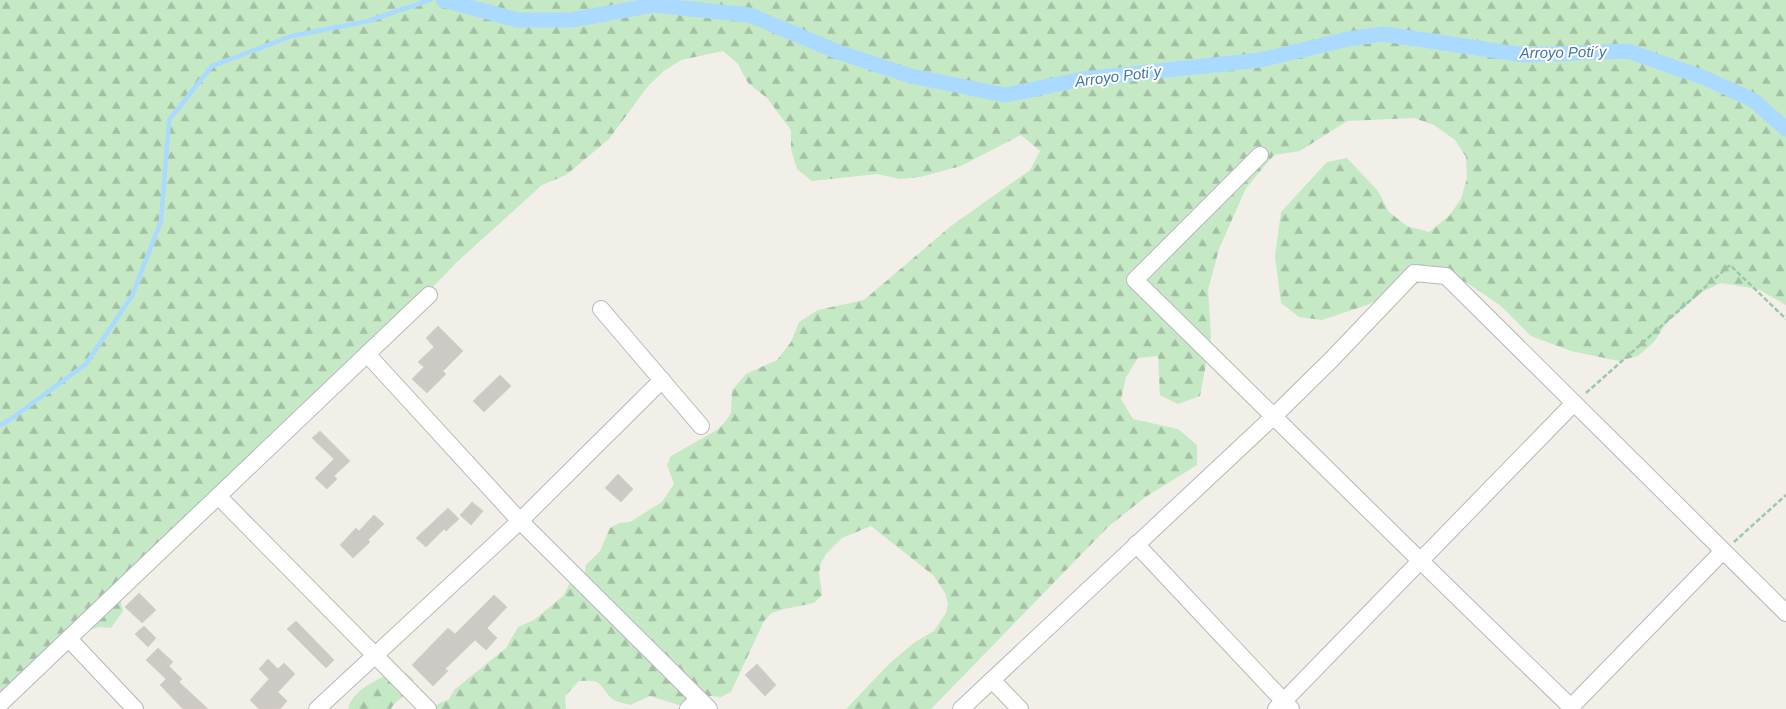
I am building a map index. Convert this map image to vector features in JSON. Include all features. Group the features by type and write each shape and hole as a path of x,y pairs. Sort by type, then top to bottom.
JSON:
{"street":[{"path":"1260,155 1135,280 1420,562 1571,708 1723,551"},
{"path":"961,709 1274,416 1332,359 1414,273 1446,276 1786,613"},
{"path":"0,704 429,295"},
{"path":"602,309 701,426"},
{"path":"367,354 520,521 698,706"},
{"path":"317,709 520,521 662,380"},
{"path":"1136,544 1284,706 1574,403"},
{"path":"218,496 428,709"},
{"path":"69,638 135,709"},
{"path":"992,680 1020,709"}],"path":[{"path":"1574,403 1730,265 1786,319"},
{"path":"1723,551 1786,495"}],"green space":[{"path":"0,0 1786,0 1786,305 1758,289 1721,283 1702,292 1667,322 1654,342 1638,356 1619,361 1571,351 1531,336 1501,306 1466,282 1442,279 1422,282 1364,306 1322,320 1299,317 1281,303 1275,256 1281,212 1327,162 1347,158 1378,191 1389,212 1407,226 1429,232 1449,216 1461,199 1467,178 1466,157 1455,140 1434,125 1414,118 1347,121 1300,151 1274,155 1246,188 1219,249 1208,290 1211,337 1200,396 1178,404 1160,395 1158,356 1138,358 1126,377 1121,399 1133,419 1178,429 1197,445 1197,465 1144,498 1108,527 931,709 846,709 889,664 915,642 934,631 946,613 948,603 945,593 934,576 871,526 842,538 826,554 821,563 819,573 822,595 814,603 772,613 764,621 731,692 721,697 698,695 679,705 650,696 630,705 613,699 596,682 579,681 565,696 566,709 427,709 449,699 454,690 506,648 518,627 534,620 563,596 570,583 584,576 586,565 600,551 610,528 619,523 630,522 662,502 674,484 667,465 671,456 717,430 725,422 731,413 732,390 746,374 777,360 791,342 799,322 818,310 864,300 951,226 1030,170 1040,151 1021,135 961,166 920,177 900,179 877,174 812,181 797,169 791,149 791,130 767,98 748,83 738,64 723,51 681,60 664,71 648,86 609,139 566,175 542,185 457,262 372,350 117,589 123,611 111,628 99,627 66,636 0,704"},
{"path":"394,672 406,673 414,680 409,691 391,709 348,709 350,702 366,686"}],"building":[{"path":"438,326 463,351 443,371 446,374 427,393 412,379 424,367 418,362 434,347 426,338"},
{"path":"500,375 511,386 484,412 473,401"},
{"path":"320,431 350,461 334,476 337,479 327,489 315,478 334,459 312,438"},
{"path":"618,474 633,489 621,502 605,488"},
{"path":"472,502 483,511 471,525 460,515"},
{"path":"448,508 459,519 446,531 444,529 426,547 416,538"},
{"path":"374,515 384,524 368,540 370,542 353,558 340,545 356,528 359,531"},
{"path":"139,593 156,610 142,623 125,607"},
{"path":"494,595 507,607 487,628 497,638 486,650 475,640 445,669 448,671 433,686 412,665 448,628 455,634"},
{"path":"296,621 334,660 326,668 287,629"},
{"path":"144,626 156,638 148,647 135,634"},
{"path":"158,648 173,662 169,666 182,679 179,682 208,709 183,709 160,685 166,679 146,660"},
{"path":"268,659 278,669 284,663 295,674 278,692 287,701 280,709 259,709 250,700 269,679 259,669"},
{"path":"757,664 776,685 765,696 745,675"}],"waterway":[{"path":"0,425 86,364 132,296 161,221 169,120 212,66 292,36 368,21 430,0"},
{"name":"Arroyo Poti´y","path":"443,0 518,20 571,20 653,5 750,15 838,52 911,76 1005,95 1083,79 1260,60 1348,39 1384,34 1524,55 1628,51 1705,78 1753,100 1786,129"}]}
